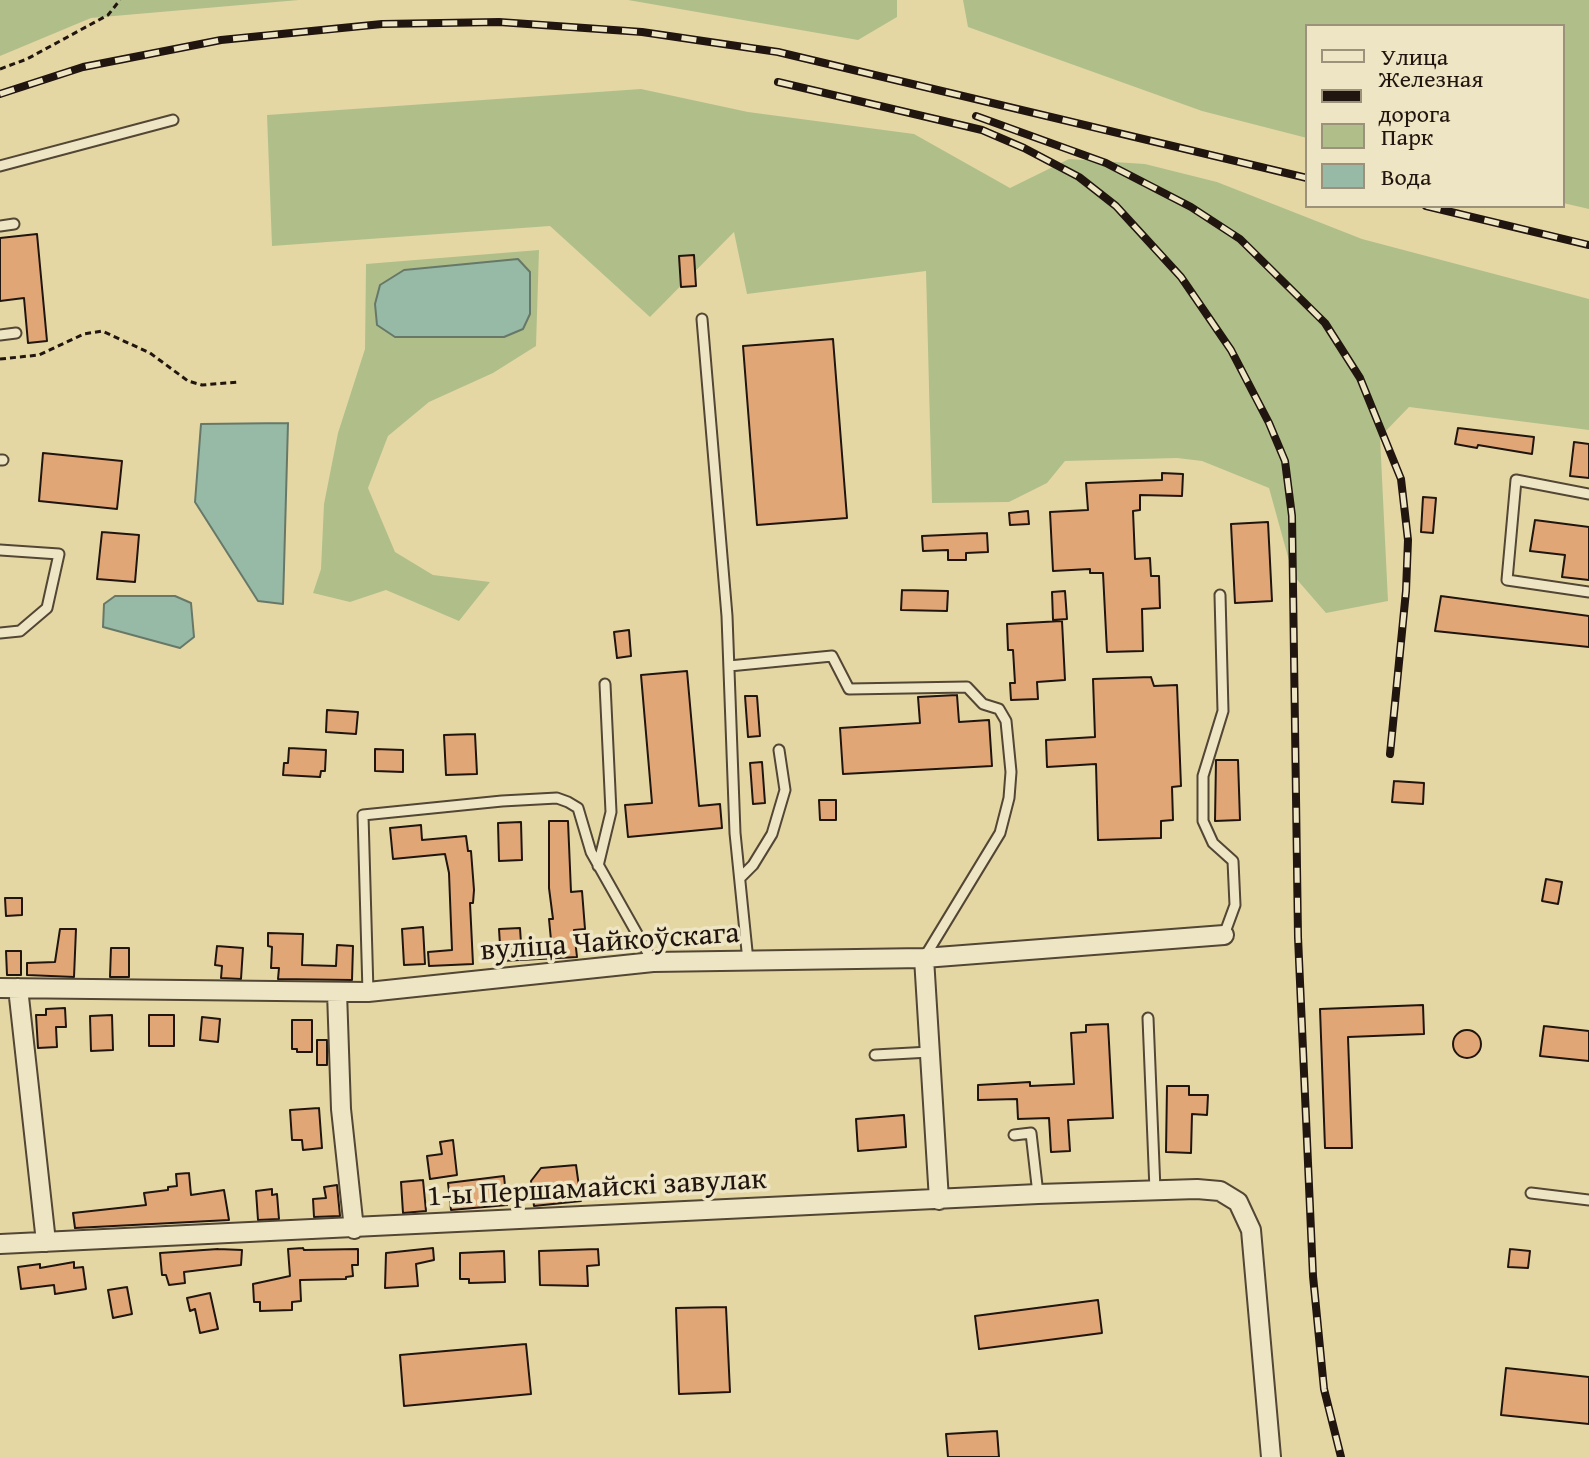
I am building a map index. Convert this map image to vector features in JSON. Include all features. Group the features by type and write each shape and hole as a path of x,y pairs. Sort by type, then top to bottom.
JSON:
{"street":[{"name":"вуліца Чайкоўскага","path":"9,988 368,992 653,962 924,958 1224,935"},
{"path":"924,958 939,1200"},
{"path":"9,988 46,1242"},
{"path":"337,992 341,1109 354,1229"},
{"name":"1-ы Першамайскі завулак","path":"0,1244 1038,1194 1220,1191 1238,1202 1251,1230 1271,1457"}],"lane":[{"path":"0,166 173,120"},
{"path":"0,226 14,224"},
{"path":"702,319 729,666 735,833 748,961"},
{"path":"0,335 16,333"},
{"path":"1589,494 1516,480 1507,580 1589,592"},
{"path":"0,550 59,554 47,608 20,631 0,633"},
{"path":"1220,595 1223,711 1203,776 1203,821 1213,843 1233,861 1235,905 1224,935"},
{"path":"729,666 832,656 849,689 967,687 983,704 999,709 1006,721 1011,772 1009,798 1000,833 924,958"},
{"path":"598,866 611,812 605,684"},
{"path":"740,878 753,865 772,834 785,790 779,750"},
{"path":"368,992 363,815 557,798 578,808 591,852 653,962"},
{"path":"1148,1018 1155,1190"},
{"path":"875,1055 930,1052"},
{"path":"1014,1135 1031,1133 1038,1194"},
{"path":"1531,1193 1589,1200"}],"path":[{"path":"0,69 27,59 108,15 120,0"},
{"path":"0,359 39,355 84,334 102,331 150,353 188,381 202,385 238,382"}],"green space":[{"path":"0,0 299,0 91,18 0,56"},
{"path":"628,0 897,0 897,17 858,40"},
{"path":"963,0 1589,0 1589,209 1565,203 1565,24 1305,24 1305,137 1202,111 968,27"},
{"path":"641,89 748,112 914,134 1010,188 1069,159 1145,164 1217,182 1362,239 1589,299 1589,430 1409,407 1380,437 1388,601 1326,613 1293,575 1269,488 1202,461 1177,458 1065,461 1047,483 1009,502 932,503 926,271 747,294 734,232 650,317 550,226 272,246 267,115"},
{"path":"539,250 536,346 493,373 429,402 388,436 368,488 395,552 433,575 490,582 459,621 386,590 350,602 313,593 321,569 324,504 338,433 365,349 366,264"}],"water":[{"path":"518,259 530,272 530,314 523,329 504,337 395,337 377,325 375,304 380,285 404,270"},
{"path":"288,423 283,604 258,601 195,502 201,424"},
{"path":"115,596 175,596 191,603 194,637 180,648 103,627 104,604"}],"building":[{"path":"37,234 47,341 28,343 24,298 0,301 0,238"},
{"path":"694,255 696,286 681,287 679,256"},
{"path":"833,339 847,518 757,525 743,346"},
{"path":"1458,428 1534,437 1532,454 1455,444"},
{"path":"1574,442 1589,444 1589,478 1570,476"},
{"path":"43,453 122,461 117,509 39,501"},
{"path":"1162,473 1183,474 1182,496 1140,495 1140,510 1133,511 1135,559 1150,558 1151,576 1159,576 1160,608 1142,609 1143,651 1107,652 1103,573 1090,573 1090,569 1053,571 1050,512 1088,510 1086,483 1162,480"},
{"path":"1423,497 1436,498 1433,533 1421,532"},
{"path":"1028,511 1029,524 1010,525 1009,513"},
{"path":"1535,520 1589,527 1589,580 1562,577 1565,555 1530,551"},
{"path":"1268,522 1272,601 1235,603 1231,524"},
{"path":"102,532 139,535 135,582 97,579"},
{"path":"987,533 988,552 966,553 966,560 948,560 948,550 923,551 922,536"},
{"path":"902,590 948,591 947,611 901,610"},
{"path":"1065,591 1067,619 1053,620 1052,592"},
{"path":"1441,596 1589,616 1589,647 1435,631"},
{"path":"1062,621 1065,680 1037,682 1038,699 1011,700 1010,683 1015,683 1013,650 1008,650 1007,624"},
{"path":"629,630 631,656 617,658 614,632"},
{"path":"687,671 699,806 720,804 722,828 628,837 625,805 652,803 641,675"},
{"path":"1151,677 1154,686 1177,685 1181,786 1172,787 1173,820 1161,821 1161,838 1098,840 1096,764 1047,767 1046,740 1095,737 1093,679"},
{"path":"957,695 959,722 989,720 992,766 843,774 840,728 920,723 918,697"},
{"path":"745,696 757,696 760,736 748,737"},
{"path":"327,710 358,712 356,734 326,732"},
{"path":"475,734 477,774 446,775 444,735"},
{"path":"289,748 326,750 325,771 321,771 320,777 283,775"},
{"path":"375,749 403,750 403,772 375,771"},
{"path":"1216,760 1238,760 1240,820 1215,821"},
{"path":"762,762 765,803 753,804 750,763"},
{"path":"1394,781 1424,783 1423,804 1392,802"},
{"path":"819,800 836,800 836,820 820,820"},
{"path":"549,821 568,821 571,892 582,891 585,929 574,930 577,957 501,961 499,929 520,928 521,943 551,940"},
{"path":"521,822 522,860 499,861 498,823"},
{"path":"421,825 422,840 466,836 468,851 471,851 474,890 473,903 470,903 473,964 429,966 428,952 452,950 449,873 445,854 393,859 390,828"},
{"path":"1546,879 1562,882 1558,904 1542,901"},
{"path":"5,898 22,898 22,915 6,916"},
{"path":"423,927 425,964 404,965 402,929"},
{"path":"60,929 76,929 74,977 27,975 27,963 55,962"},
{"path":"268,933 303,934 302,965 336,966 337,945 353,946 352,980 278,979 279,968 271,968 272,947 268,946"},
{"path":"217,946 243,948 241,979 221,978 222,966 215,965"},
{"path":"111,948 129,948 129,977 110,977"},
{"path":"6,951 21,951 21,975 7,975"},
{"path":"1423,1005 1424,1034 1348,1037 1352,1148 1325,1148 1320,1009"},
{"path":"65,1008 66,1027 56,1027 57,1047 38,1048 36,1015 46,1015 46,1009"},
{"path":"112,1015 113,1050 91,1051 90,1016"},
{"path":"149,1015 174,1015 174,1046 149,1046"},
{"path":"202,1017 220,1019 218,1042 200,1040"},
{"path":"292,1020 312,1020 312,1052 292,1049"},
{"path":"1108,1024 1113,1118 1068,1120 1070,1151 1051,1152 1049,1118 1018,1119 1017,1099 978,1100 978,1085 1030,1082 1030,1086 1074,1084 1071,1033 1086,1032 1086,1025"},
{"path":"1544,1026 1589,1031 1589,1061 1540,1056"},
{"path":"1467,1030 1477,1034 1481,1044 1477,1054 1467,1058 1457,1054 1453,1044 1457,1034"},
{"path":"317,1040 327,1040 327,1065 317,1065"},
{"path":"1167,1086 1189,1086 1189,1095 1208,1095 1207,1115 1192,1114 1191,1153 1166,1152"},
{"path":"319,1108 322,1148 303,1150 302,1140 292,1140 290,1110"},
{"path":"904,1115 906,1147 858,1151 856,1119"},
{"path":"453,1140 457,1175 430,1179 427,1156 442,1154 440,1142"},
{"path":"576,1165 581,1201 534,1206 531,1181 541,1168"},
{"path":"189,1173 191,1195 224,1190 229,1220 75,1228 73,1213 146,1205 144,1193 177,1186 176,1174"},
{"path":"504,1176 507,1205 451,1210 448,1183"},
{"path":"423,1180 426,1211 403,1213 401,1182"},
{"path":"337,1185 340,1216 314,1217 313,1199 326,1198 324,1187"},
{"path":"272,1189 272,1195 277,1194 279,1219 258,1220 256,1191"},
{"path":"433,1248 434,1260 416,1264 418,1286 385,1288 386,1253"},
{"path":"288,1249 358,1249 358,1265 352,1265 353,1276 346,1279 300,1280 301,1301 292,1302 292,1310 260,1311 260,1302 254,1302 253,1284 290,1276"},
{"path":"598,1249 599,1265 587,1266 588,1286 540,1285 539,1251"},
{"path":"1510,1249 1530,1251 1528,1268 1508,1267"},
{"path":"242,1250 241,1265 184,1272 185,1283 169,1285 166,1275 162,1275 160,1253"},
{"path":"504,1251 505,1282 469,1283 469,1279 460,1279 460,1253"},
{"path":"74,1262 74,1268 83,1267 86,1289 55,1294 54,1285 21,1289 18,1267 40,1264 40,1268"},
{"path":"127,1287 132,1314 113,1318 108,1290"},
{"path":"210,1293 218,1329 200,1333 195,1309 190,1311 187,1298"},
{"path":"1098,1300 1102,1333 979,1349 975,1316"},
{"path":"726,1307 730,1392 679,1394 676,1308"},
{"path":"526,1344 531,1394 404,1406 400,1355"},
{"path":"1506,1368 1589,1377 1589,1424 1501,1415"},
{"path":"997,1431 999,1457 948,1457 946,1434"}],"railway":[{"path":"0,94 83,67 221,40 382,24 499,22 642,32 778,52 1305,178"},
{"path":"778,82 982,130 1079,177 1116,206 1181,277 1231,350 1285,461 1292,516 1298,937 1313,1276 1324,1389 1341,1457"},
{"path":"976,116 1106,163 1191,207 1240,239 1325,323 1360,378 1401,479 1408,540 1406,591 1390,754"},
{"path":"1434,208 1589,245"}]}
